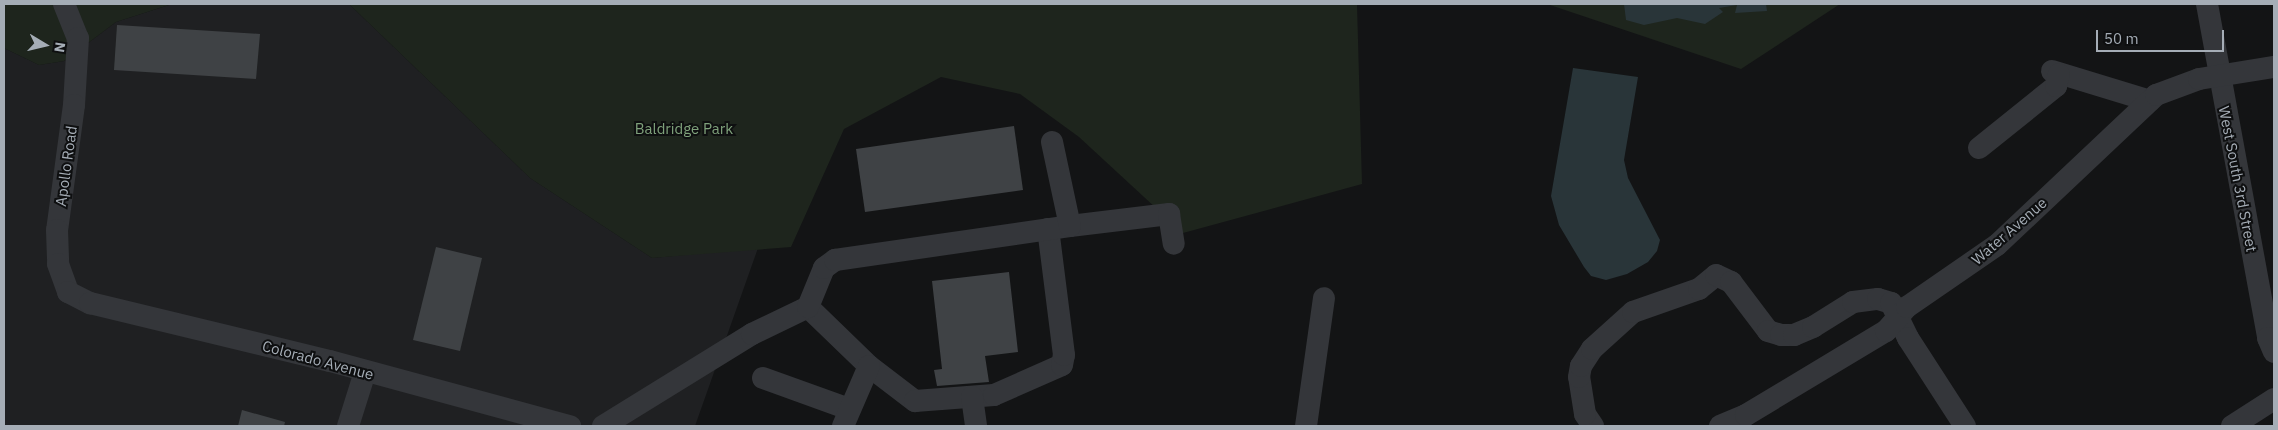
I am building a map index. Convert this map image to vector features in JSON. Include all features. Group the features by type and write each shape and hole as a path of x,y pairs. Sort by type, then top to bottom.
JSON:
{"street":[{"name":"Apollo Road","path":"64,4 78,38 74,105 57,230 58,264 68,292"},
{"name":"West South 3rd Street","path":"2207,4 2268,338 2274,352"},
{"name":"Water Avenue","path":"1720,426 1746,415 1886,332 1900,318 1907,307 1997,245 2150,101 2177,85 2274,67"},
{"path":"1979,148 2056,86 2056,73 2150,101"},
{"path":"808,307 868,366 915,401 994,395 1062,365 1064,355 1059,227 1052,142"},
{"path":"603,426 752,334 808,307 824,268 835,260 1059,227 1169,214 1174,244"},
{"path":"1594,426 1585,414 1579,377 1581,366 1592,349 1633,312 1699,289 1716,275 1731,282 1768,331 1781,335 1794,335 1812,327 1853,302 1862,300 1891,302 1908,338 1965,426"},
{"name":"Colorado Avenue","path":"68,292 90,302 570,426"},
{"path":"1306,426 1324,298"},
{"path":"763,378 846,418 868,366"},
{"path":"348,426 365,372"},
{"path":"972,397 976,426"},
{"path":"2232,426 2274,399"}],"shaded area":[{"path":"172,4 349,4 530,178 652,258 758,248 695,426 4,426 4,48 39,65 64,61 116,22"},
{"path":"1624,4 1766,4 1767,11 1735,13 1737,5 1719,8 1723,12 1705,24 1677,18 1644,25 1626,20"},
{"path":"1573,68 1638,77 1624,160 1628,178 1660,240 1657,251 1648,262 1627,274 1606,280 1591,276 1584,267 1559,225 1551,196"}],"green space":[{"path":"4,4 172,4 116,22 64,61 39,65 4,48"},
{"name":"Baldridge Park","path":"349,4 1357,4 1362,184 1183,233 1079,137 1020,94 941,77 844,129 791,247 652,258 530,178"},
{"path":"1547,4 1840,4 1741,69"}],"building":[{"path":"117,25 260,34 256,79 114,70"},
{"path":"1014,126 1023,190 865,212 856,149"},
{"path":"436,247 482,258 460,351 413,340"},
{"path":"1009,272 1018,352 985,356 989,382 937,386 934,370 942,369 932,281"},
{"path":"242,410 285,422 284,426 238,426"}]}
